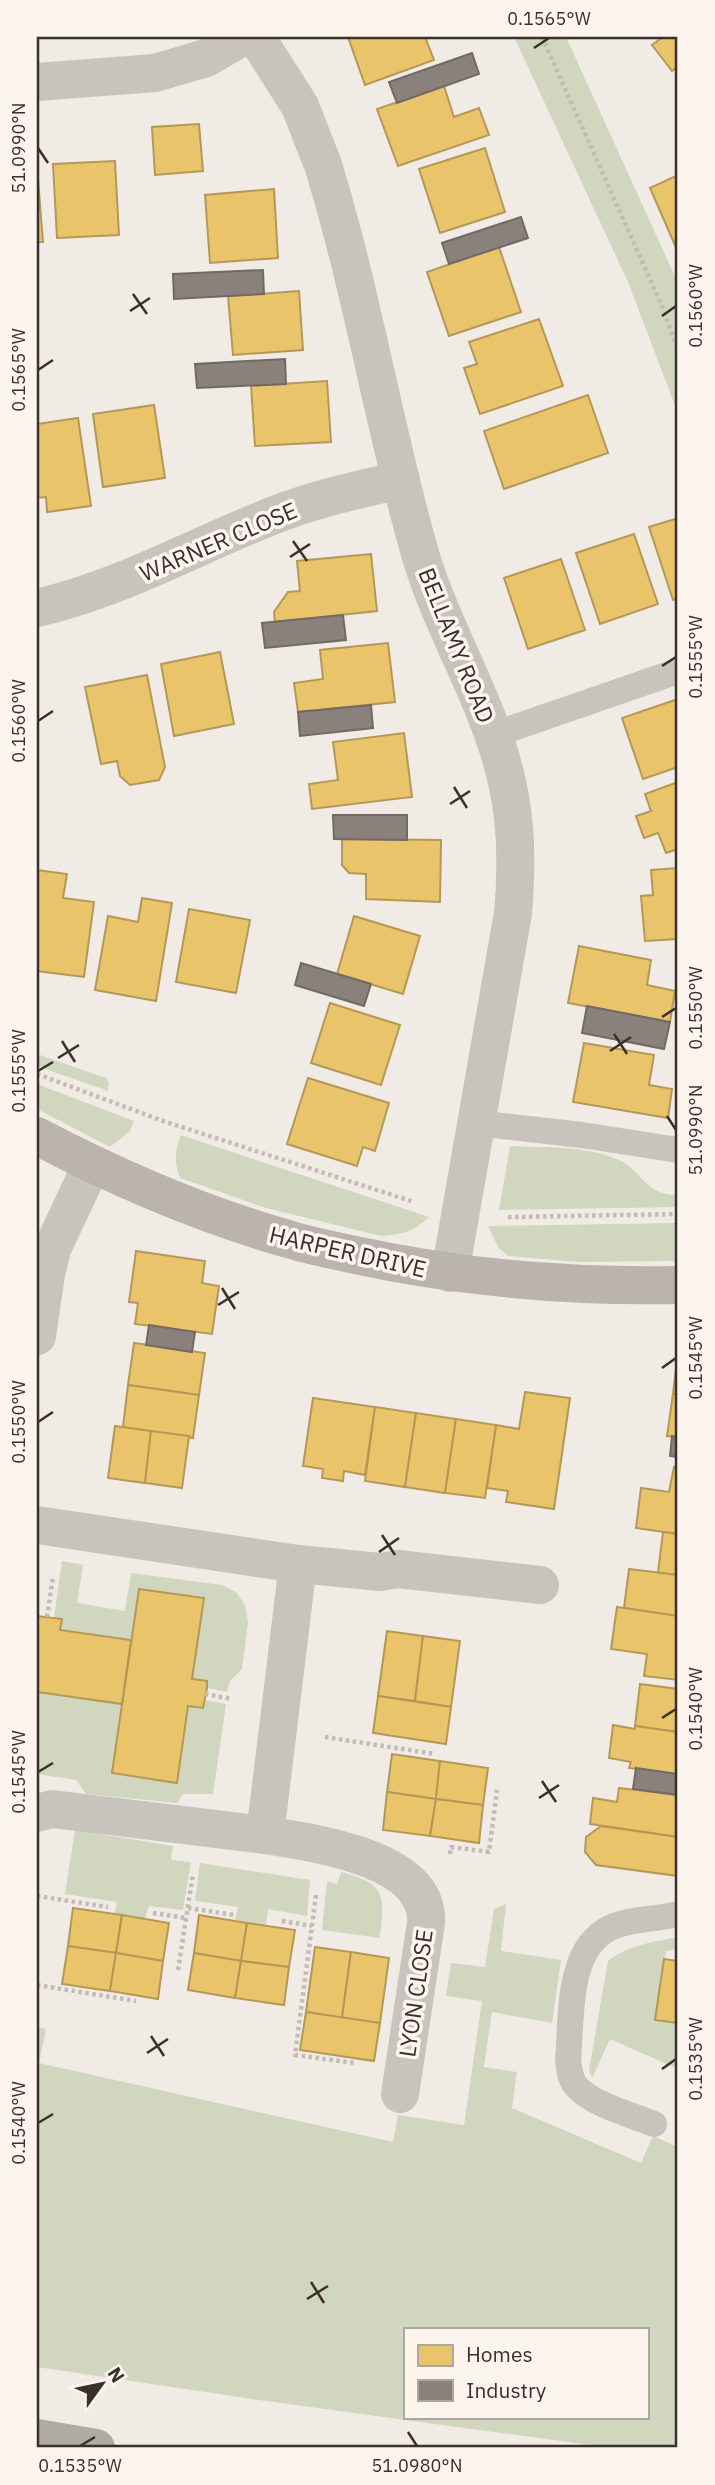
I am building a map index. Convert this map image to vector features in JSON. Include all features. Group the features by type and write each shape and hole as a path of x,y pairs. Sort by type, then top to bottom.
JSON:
{"highway":[{"path":"37,2438 96,2448"}],"street":[{"path":"37,82 155,72 206,58 243,37"},
{"name":"BELLAMY ROAD","path":"256,37 300,106 314,136 420,554 493,735 507,781 517,864 513,913 450,1273"},
{"name":"WARNER CLOSE","path":"37,608 115,585 309,502 401,480"},
{"name":"HARPER DRIVE","path":"37,1136 92,1164 215,1216 290,1240 450,1273 531,1282 610,1286 678,1285"},
{"path":"37,1336 52,1249 92,1164"},
{"path":"37,1525 298,1564 380,1572 398,1569 540,1585"},
{"path":"265,1835 298,1564"},
{"name":"LYON CLOSE","path":"37,1813 52,1810 323,1844 373,1860 391,1869 414,1888 427,1910 402,2082"}],"lane":[{"path":"493,735 678,671"},
{"path":"475,1123 582,1135 678,1150"},
{"path":"653,2124 596,2100 575,2085 569,2073 568,2060 575,1976 584,1950 595,1937 610,1927 678,1914"}],"path":[{"path":"542,37 662,306 678,351"},
{"path":"37,1074 163,1121 461,1217 678,1214"},
{"path":"205,1694 232,1698 230,1711"},
{"path":"277,1730 435,1754"},
{"path":"422,1899 432,1888 447,1889 451,1847 489,1852 497,1790"},
{"path":"178,1970 200,1827"},
{"path":"323,1844 295,2055 402,2082"},
{"path":"37,1896 108,1907"},
{"path":"188,1908 235,1915"},
{"path":"153,1913 186,1917"},
{"path":"282,1921 312,1926"},
{"path":"37,1985 136,2001"}],"green space":[{"path":"514,37 566,37 678,283 678,413 628,282"},
{"path":"37,1054 106,1078 109,1083 108,1091 37,1066"},
{"path":"37,1084 134,1121 130,1131 110,1147 37,1109"},
{"path":"181,1135 429,1217 407,1231 381,1236 266,1208 180,1178 176,1156"},
{"path":"510,1146 565,1148 606,1155 627,1165 658,1191 678,1195 678,1207 499,1210"},
{"path":"678,1223 678,1260 674,1261 579,1262 508,1256 498,1247 488,1226"},
{"path":"62,1561 83,1565 77,1603 125,1611 131,1573 222,1585 237,1593 245,1605 248,1623 242,1669 230,1681 227,1692 207,1688 192,1679 204,1598 139,1589 131,1640 60,1630 54,1618"},
{"path":"37,1692 122,1704 112,1773 177,1783 188,1706 203,1708 205,1700 226,1704 213,1794 183,1794 177,1803 86,1794 76,1780 37,1774"},
{"path":"75,1830 173,1846 171,1860 191,1862 183,1910 149,1906 145,1919 114,1915 117,1902 65,1894"},
{"path":"200,1863 310,1880 307,1916 268,1909 266,1925 235,1921 238,1907 195,1901"},
{"path":"341,1872 367,1881 379,1893 382,1901 380,1938 322,1930 327,1881 337,1884"},
{"path":"506,1904 501,1951 561,1960 552,2023 492,2012 484,2067 517,2072 512,2108 641,2163 653,2136 678,2147 678,2448 612,2448 37,2367 37,2027 46,2029 39,2063 393,2142 398,2115 464,2125 482,2001 446,1996 451,1963 485,1967 494,1909"},
{"path":"678,1937 678,1949 666,1951 655,2020 678,2023 678,2069 610,2039 592,2078 589,2070 608,1961 632,1948"}],"building: Homes":[{"path":"348,37 425,37 434,60 365,85"},
{"path":"663,37 678,37 678,67 672,71 652,45"},
{"path":"444,86 454,117 479,108 489,135 398,166 377,109"},
{"path":"199,124 203,171 155,175 152,127"},
{"path":"485,148 505,212 440,233 419,169"},
{"path":"115,161 119,235 57,238 53,164"},
{"path":"37,167 43,242 37,242"},
{"path":"678,175 678,252 650,188"},
{"path":"274,189 278,258 210,263 205,195"},
{"path":"499,247 521,312 449,336 427,272"},
{"path":"299,291 303,350 233,355 228,296"},
{"path":"539,319 563,386 480,414 464,368 477,364 469,342"},
{"path":"327,381 331,442 255,446 251,386"},
{"path":"588,395 608,453 504,489 484,431"},
{"path":"154,405 165,478 103,487 93,414"},
{"path":"78,418 91,506 47,512 46,497 37,498 37,424"},
{"path":"678,518 678,598 673,600 649,527"},
{"path":"634,534 658,604 600,624 576,553"},
{"path":"371,554 377,611 275,622 274,612 288,592 300,591 297,561"},
{"path":"561,559 585,630 528,649 504,578"},
{"path":"388,643 395,702 298,712 294,683 323,679 320,650"},
{"path":"220,652 234,724 174,736 161,664"},
{"path":"147,675 165,767 159,780 130,785 120,776 117,761 101,764 85,687"},
{"path":"678,699 678,767 643,779 622,718"},
{"path":"404,733 412,797 312,809 309,784 338,780 333,742"},
{"path":"678,782 678,849 666,853 658,833 644,838 636,816 651,811 645,794"},
{"path":"342,839 441,840 440,902 366,899 366,874 349,873 342,865"},
{"path":"678,868 678,939 645,941 641,896 653,895 651,870"},
{"path":"37,870 67,874 63,898 94,902 84,977 37,971"},
{"path":"142,898 172,903 156,1001 95,990 108,916 138,922"},
{"path":"189,909 250,920 236,993 176,982"},
{"path":"354,916 420,936 403,994 337,974"},
{"path":"579,946 651,960 647,985 675,991 670,1022 568,1003"},
{"path":"330,1003 400,1025 381,1085 311,1063"},
{"path":"584,1043 654,1055 649,1085 672,1089 668,1118 573,1102"},
{"path":"308,1078 389,1103 375,1151 363,1147 357,1166 287,1144"},
{"path":"136,1251 205,1261 202,1283 219,1286 212,1334 135,1324 138,1303 129,1302"},
{"path":"134,1343 205,1353 199,1395 128,1385"},
{"path":"678,1352 678,1394 673,1394"},
{"path":"128,1385 199,1395 193,1438 123,1427"},
{"path":"525,1392 570,1398 554,1509 506,1502 508,1491 487,1488 496,1425 519,1429"},
{"path":"673,1394 678,1394 678,1437 667,1436"},
{"path":"313,1398 375,1407 365,1475 344,1471 343,1481 322,1478 323,1469 303,1466"},
{"path":"375,1407 416,1413 405,1487 365,1481"},
{"path":"416,1413 456,1419 445,1493 405,1487"},
{"path":"456,1419 496,1425 485,1498 445,1493"},
{"path":"115,1426 151,1431 145,1483 108,1478"},
{"path":"151,1431 189,1436 182,1488 145,1483"},
{"path":"674,1467 678,1468 678,1534 636,1528 641,1488 669,1492"},
{"path":"663,1532 678,1534 678,1575 658,1573"},
{"path":"629,1569 678,1575 678,1616 624,1608"},
{"path":"139,1589 204,1598 192,1679 207,1681 207,1688 203,1708 188,1706 177,1783 112,1773"},
{"path":"617,1607 678,1616 678,1680 644,1676 647,1654 611,1649"},
{"path":"37,1616 62,1619 60,1630 131,1640 122,1704 37,1692"},
{"path":"387,1631 423,1636 415,1701 378,1696"},
{"path":"423,1636 460,1641 451,1707 415,1701"},
{"path":"640,1684 678,1689 678,1732 635,1726"},
{"path":"378,1696 451,1707 446,1744 373,1733"},
{"path":"613,1725 678,1732 678,1774 629,1768 631,1762 609,1758"},
{"path":"392,1754 440,1761 436,1799 387,1792"},
{"path":"440,1761 488,1768 483,1805 436,1799"},
{"path":"619,1788 678,1795 678,1837 590,1824 593,1798 617,1802"},
{"path":"387,1792 436,1799 430,1836 383,1830"},
{"path":"436,1799 483,1805 479,1843 430,1836"},
{"path":"601,1826 678,1837 678,1876 596,1865 585,1852 586,1837"},
{"path":"73,1908 122,1915 116,1953 68,1946"},
{"path":"122,1915 169,1923 163,1961 116,1953"},
{"path":"199,1915 247,1923 241,1961 194,1953"},
{"path":"247,1923 295,1930 289,1967 241,1961"},
{"path":"68,1946 116,1953 110,1991 62,1984"},
{"path":"315,1947 351,1952 342,2018 306,2012"},
{"path":"351,1952 389,1958 380,2023 342,2018"},
{"path":"116,1953 163,1961 158,1999 110,1991"},
{"path":"194,1953 241,1961 235,1998 188,1990"},
{"path":"664,1959 678,1961 678,2023 655,2020"},
{"path":"241,1961 289,1967 284,2005 235,1998"},
{"path":"306,2012 380,2023 374,2061 300,2050"}],"building: Industry":[{"path":"472,53 479,74 397,103 389,82"},
{"path":"521,217 528,238 449,264 442,243"},
{"path":"263,270 264,294 174,299 173,274"},
{"path":"285,359 286,384 197,388 195,364"},
{"path":"343,615 346,640 265,648 262,623"},
{"path":"371,705 373,728 300,736 298,712"},
{"path":"333,815 407,815 407,840 334,839"},
{"path":"301,963 371,984 364,1006 295,985"},
{"path":"587,1006 670,1022 664,1049 582,1033"},
{"path":"149,1325 195,1332 192,1352 146,1345"},
{"path":"672,1436 678,1437 678,1457 670,1456"},
{"path":"636,1768 678,1774 678,1795 633,1789"}]}
